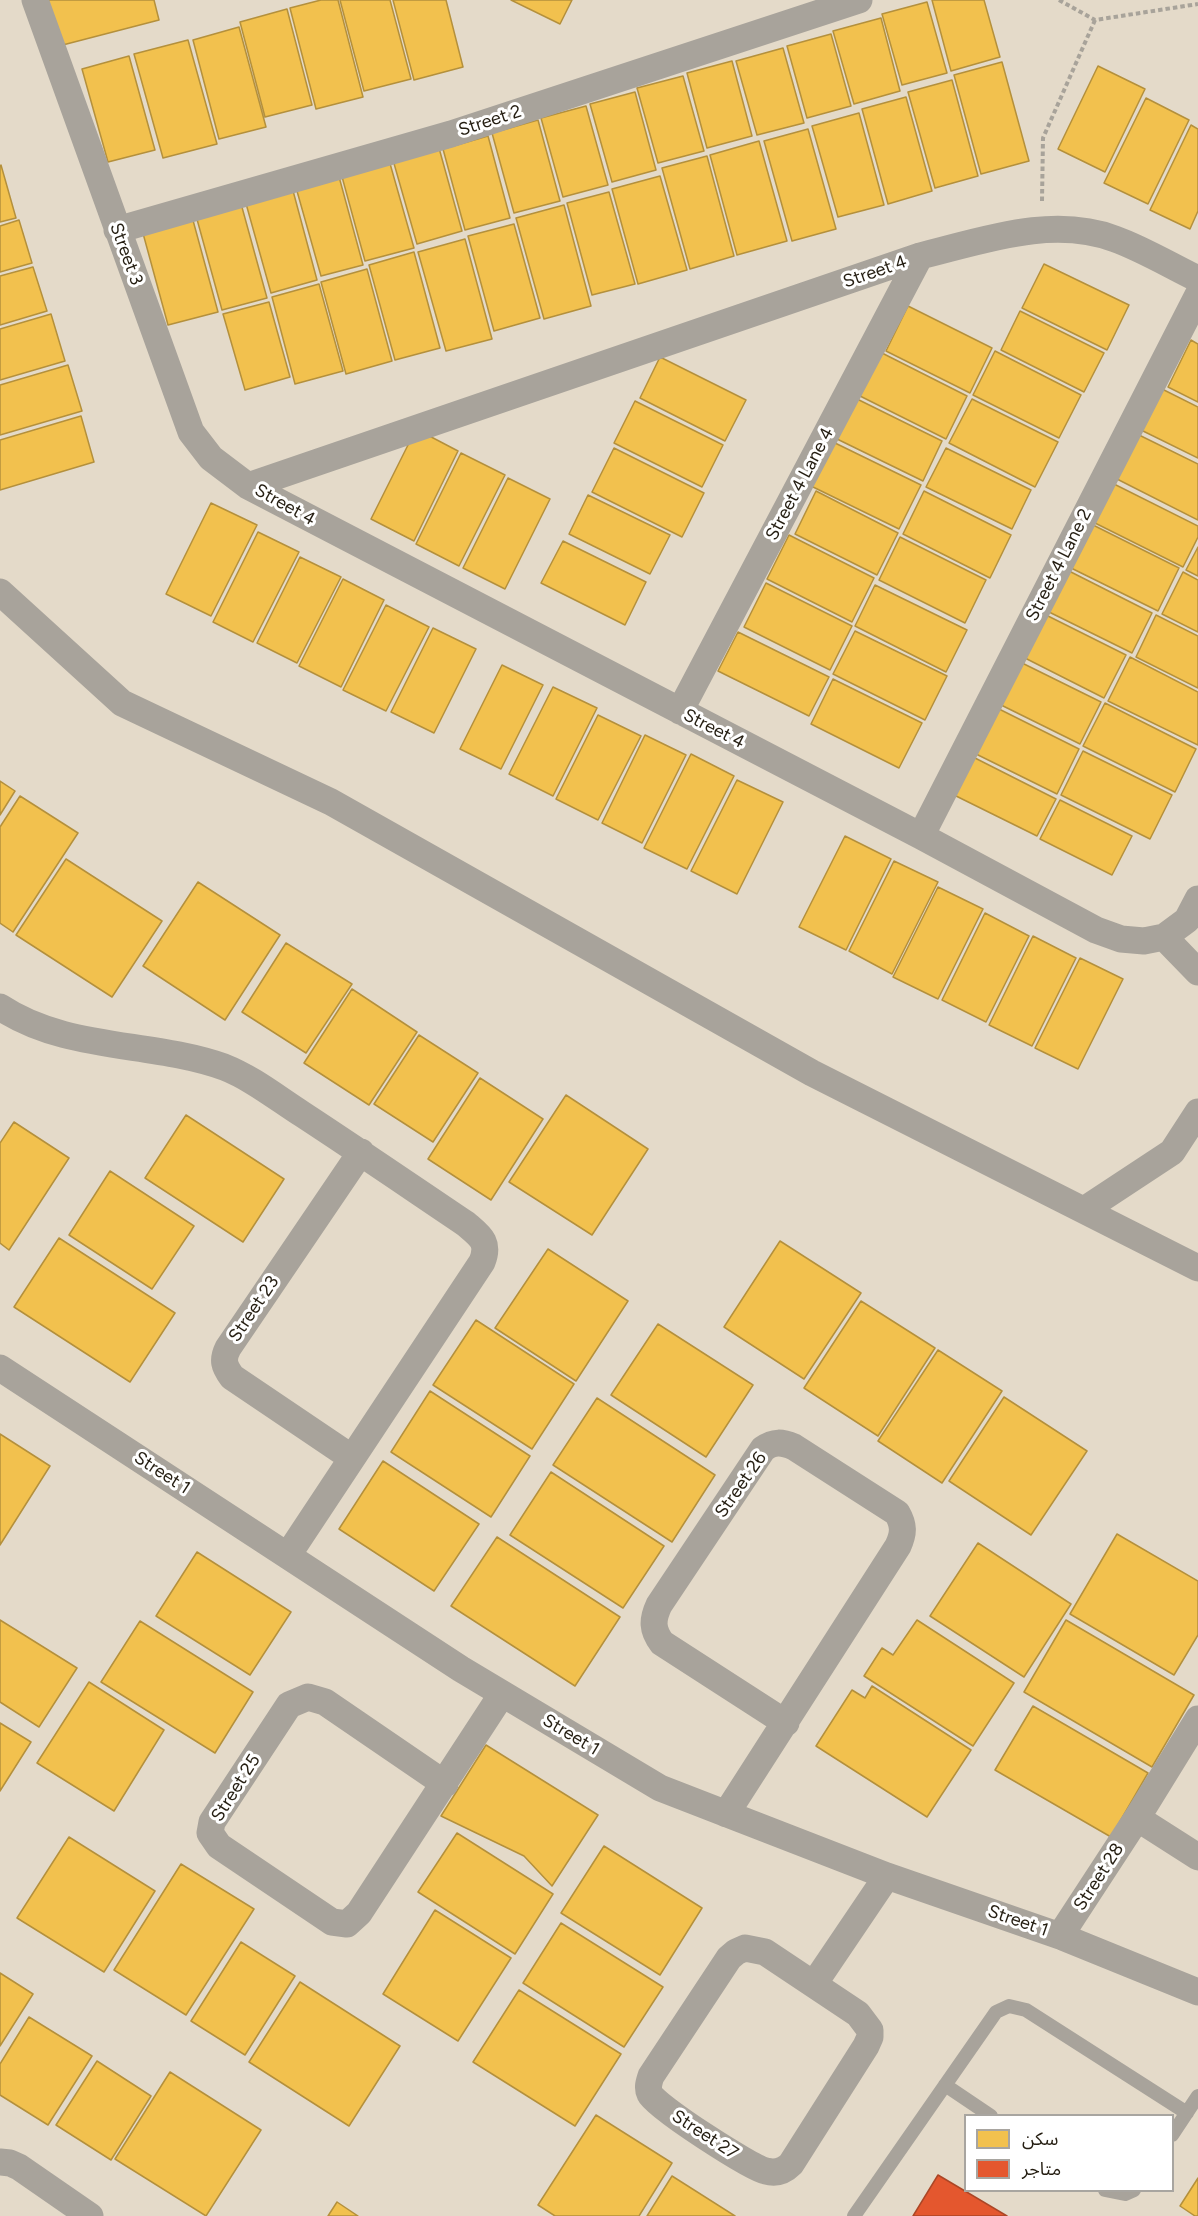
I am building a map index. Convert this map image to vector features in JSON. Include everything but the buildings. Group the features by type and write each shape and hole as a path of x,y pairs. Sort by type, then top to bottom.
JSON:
{"street":[{"name":"Street 3","path":"35,0 191,432 211,458 248,486"},
{"path":"789,0 814,14"},
{"name":"Street 2","path":"117,230 451,134 859,0"},
{"name":"Street 4","path":"248,486 920,256 1016,233 1074,229 1114,238 1198,279"},
{"name":"Street 4 Lane 4","path":"680,711 920,256"},
{"name":"Street 4 Lane 2","path":"921,836 1198,295"},
{"name":"Street 4","path":"248,486 921,836 1096,930 1121,939 1144,941 1164,938"},
{"path":"0,592 122,703 330,802 812,1073 1198,1268"},
{"path":"1198,899 1187,920 1164,938 1198,972"},
{"path":"0,1007 13,1016 54,1032 147,1049 224,1067 247,1079 361,1152 479,1235 486,1251 482,1262 288,1554"},
{"path":"1084,1210 1172,1152 1198,1112"},
{"name":"Street 23","path":"352,1458 232,1377 225,1368 224,1360 228,1348 361,1152"},
{"name":"Street 1","path":"0,1368 502,1694 660,1788 887,1876 1060,1936 1198,1992"},
{"name":"Street 26","path":"726,1814 786,1723 898,1546 903,1534 903,1525 897,1513 794,1447 779,1443 770,1444 763,1449 658,1605 653,1626 655,1634 662,1643 786,1723"},
{"name":"Street 25","path":"445,1784 325,1702 308,1697 289,1705 212,1822 210,1833 219,1846 332,1922 347,1924 359,1913 445,1784 502,1694"},
{"name":"Street 28","path":"1060,1936 1198,1719"},
{"path":"1137,1818 1198,1857"},
{"path":"814,1984 887,1876"},
{"name":"Street 27","path":"745,1948 765,1952 814,1984 858,2014 870,2030 870,2037 791,2164 785,2170 768,2172 759,2169 674,2115 655,2102 650,2095 648,2088 651,2076 729,1958 736,1952 745,1948"},
{"path":"0,2162 19,2167 90,2216"}],"lane":[{"path":"854,2216 996,2012 1009,2006 1017,2006 1026,2010 1187,2113"},
{"path":"945,2085 989,2114"},
{"path":"1174,2132 1198,2096"},
{"path":"1115,2192 1125,2194 1130,2192"}],"path":[{"path":"1059,0 1095,20 1198,4"},
{"path":"1042,231 1043,138 1095,20"}]}
